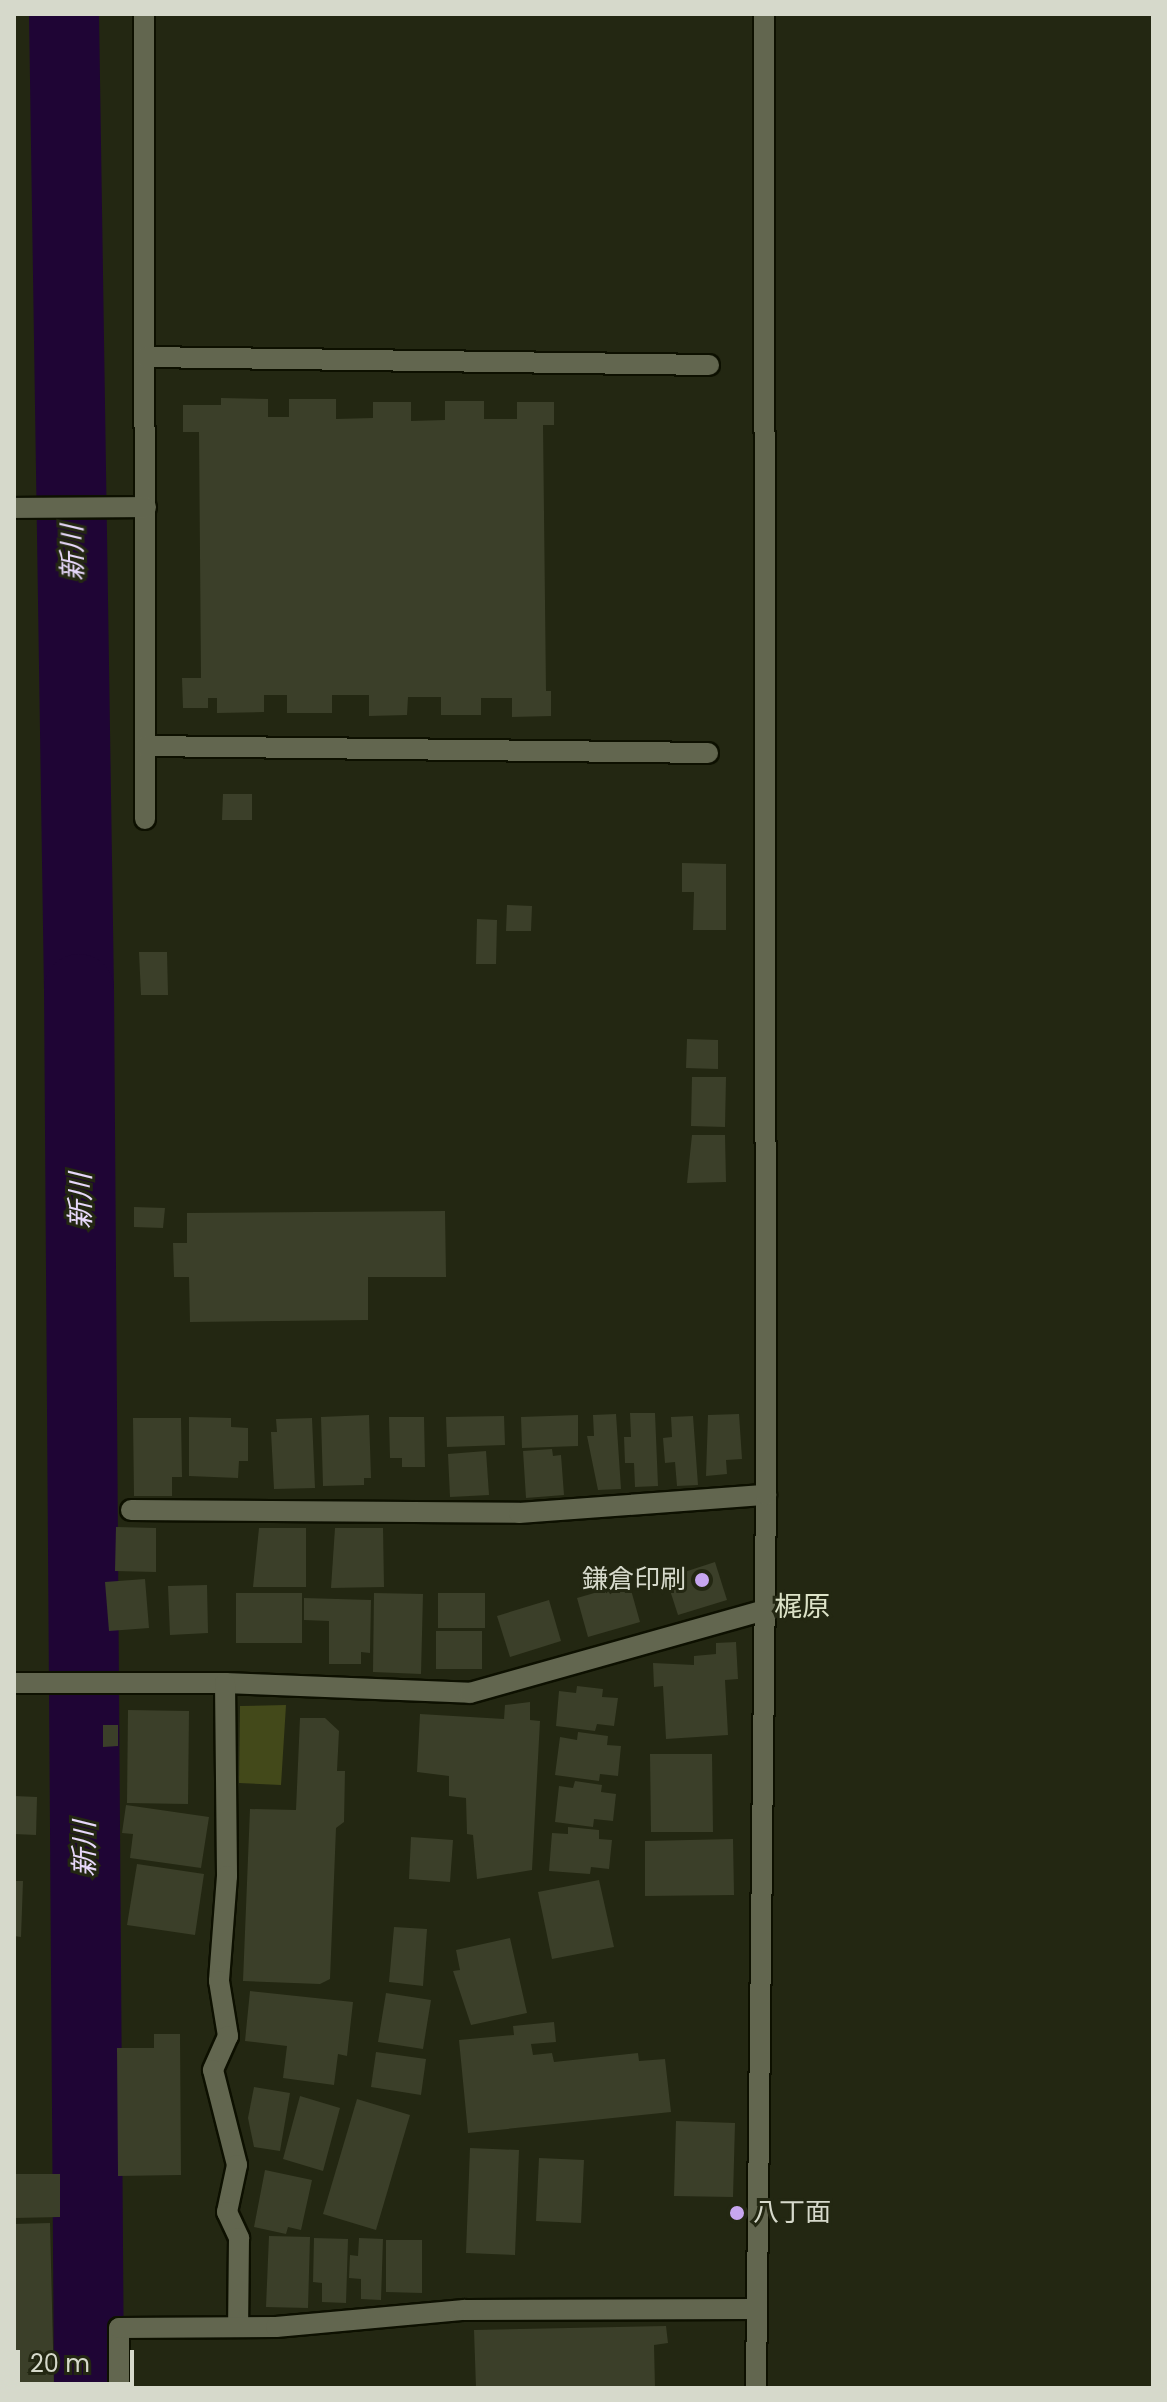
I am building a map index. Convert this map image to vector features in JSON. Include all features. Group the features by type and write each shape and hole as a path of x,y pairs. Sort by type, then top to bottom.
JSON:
{"street":[{"path":"144,14 145,819"},
{"path":"756,2388 766,1495 764,14"},
{"path":"145,357 709,365"},
{"path":"14,508 146,507"},
{"path":"145,746 708,753"},
{"path":"131,1510 519,1513 766,1495"},
{"path":"14,1683 225,1683 470,1693 765,1610"},
{"path":"225,1683 227,1876 219,1981 228,2036 213,2070 237,2165 227,2212 239,2238 238,2327"},
{"path":"119,2388 119,2328 238,2327 464,2310 755,2309"}],"green space":[{"path":"286,1705 281,1785 239,1783 240,1706"}],"building":[{"path":"221,398 268,399 268,417 289,417 289,399 336,399 336,419 373,418 373,402 411,402 411,421 445,420 445,401 484,401 484,419 517,419 517,402 554,402 554,425 543,425 546,691 551,691 551,716 512,717 512,698 481,698 481,715 441,715 441,697 408,697 407,715 369,716 369,695 332,695 332,713 287,713 287,695 264,695 264,712 217,713 217,698 208,698 208,708 183,708 182,678 201,678 199,432 183,432 183,405 221,405"},
{"path":"223,794 252,794 252,820 222,820"},
{"path":"682,863 726,864 726,930 693,930 694,892 682,892"},
{"path":"507,905 532,906 531,931 506,931"},
{"path":"477,919 497,920 496,964 476,964"},
{"path":"139,952 167,952 168,995 141,995"},
{"path":"687,1039 718,1040 718,1069 686,1068"},
{"path":"692,1077 726,1077 725,1127 691,1126"},
{"path":"692,1135 725,1135 726,1182 687,1183"},
{"path":"134,1207 165,1208 163,1228 134,1227"},
{"path":"445,1211 446,1277 368,1277 368,1320 190,1322 189,1277 174,1277 173,1243 187,1243 187,1213"},
{"path":"630,1413 655,1413 658,1486 635,1487 634,1463 625,1463 624,1437 631,1437"},
{"path":"616,1414 621,1489 598,1490 587,1436 594,1436 593,1415"},
{"path":"739,1414 742,1459 726,1460 727,1474 706,1476 708,1415"},
{"path":"369,1415 371,1478 364,1478 364,1485 323,1486 321,1417"},
{"path":"578,1415 578,1446 522,1448 521,1417"},
{"path":"504,1416 505,1445 447,1447 446,1417"},
{"path":"693,1416 698,1485 677,1486 675,1462 665,1463 663,1438 672,1437 671,1417"},
{"path":"189,1417 231,1418 231,1427 248,1428 248,1461 239,1461 238,1478 189,1476"},
{"path":"389,1417 424,1417 425,1467 402,1467 402,1458 390,1458"},
{"path":"133,1418 181,1418 182,1477 172,1477 172,1496 134,1496"},
{"path":"312,1418 315,1488 274,1489 271,1432 277,1432 276,1419"},
{"path":"552,1449 553,1456 561,1455 564,1495 526,1498 523,1451"},
{"path":"486,1451 489,1495 450,1497 448,1454"},
{"path":"116,1527 156,1528 156,1572 115,1571"},
{"path":"259,1528 306,1528 306,1587 253,1587"},
{"path":"335,1528 383,1528 384,1587 331,1588"},
{"path":"715,1562 727,1600 678,1615 666,1578"},
{"path":"145,1579 149,1628 109,1631 105,1582"},
{"path":"629,1583 640,1622 588,1637 577,1598"},
{"path":"207,1585 208,1633 170,1635 168,1586"},
{"path":"236,1593 302,1593 302,1643 236,1643"},
{"path":"374,1593 423,1594 421,1674 373,1672"},
{"path":"438,1593 485,1593 485,1628 438,1628"},
{"path":"304,1598 371,1600 370,1653 361,1652 361,1664 329,1664 329,1621 304,1620"},
{"path":"549,1600 561,1641 510,1657 497,1616"},
{"path":"436,1631 482,1631 482,1669 436,1669"},
{"path":"736,1642 738,1679 725,1680 728,1735 666,1739 663,1686 654,1687 653,1663 694,1665 694,1656 716,1654 716,1643"},
{"path":"577,1686 603,1689 602,1697 618,1698 614,1726 597,1724 595,1731 556,1726 559,1691 576,1693"},
{"path":"530,1702 530,1720 540,1721 532,1870 477,1879 473,1835 467,1834 466,1798 449,1796 449,1776 417,1772 420,1714 504,1719 505,1705"},
{"path":"128,1710 189,1711 188,1804 127,1803"},
{"path":"300,1718 325,1718 339,1731 337,1771 345,1771 344,1822 336,1828 330,1979 320,1984 243,1981 250,1809 296,1810"},
{"path":"103,1725 118,1725 118,1746 103,1747"},
{"path":"578,1732 608,1736 607,1745 621,1746 618,1776 600,1774 599,1781 555,1775 560,1737 577,1740"},
{"path":"650,1754 712,1754 713,1832 651,1832"},
{"path":"575,1781 602,1785 601,1792 616,1794 613,1821 594,1819 593,1827 555,1822 559,1786 573,1788"},
{"path":"14,1796 37,1797 36,1835 14,1834"},
{"path":"126,1805 209,1817 201,1868 130,1858 133,1834 122,1833"},
{"path":"568,1827 599,1830 599,1839 612,1840 609,1869 591,1867 590,1874 549,1871 552,1833 568,1834"},
{"path":"411,1837 453,1840 450,1882 409,1879"},
{"path":"733,1839 734,1895 645,1896 645,1841"},
{"path":"137,1864 204,1874 195,1935 127,1925"},
{"path":"599,1880 614,1947 552,1959 538,1892"},
{"path":"14,1881 23,1881 21,1937 14,1936"},
{"path":"394,1927 427,1929 423,1986 389,1982"},
{"path":"510,1938 527,2013 471,2025 453,1971 460,1970 456,1950"},
{"path":"250,1991 353,2002 347,2056 338,2054 334,2085 283,2078 287,2046 245,2041"},
{"path":"386,1993 431,2000 423,2049 378,2042"},
{"path":"554,2022 556,2042 531,2044 533,2055 552,2053 554,2062 638,2053 639,2061 665,2059 671,2112 468,2133 459,2040 514,2035 513,2026"},
{"path":"154,2034 180,2034 181,2175 118,2176 117,2048 154,2048"},
{"path":"376,2052 426,2059 421,2095 371,2087"},
{"path":"254,2087 290,2093 280,2151 254,2147 248,2118"},
{"path":"300,2096 340,2108 323,2171 283,2159"},
{"path":"357,2099 410,2115 376,2230 323,2214"},
{"path":"676,2121 735,2123 733,2197 674,2196"},
{"path":"470,2148 519,2150 515,2255 466,2253"},
{"path":"539,2158 584,2160 581,2223 536,2221"},
{"path":"265,2170 312,2180 301,2230 288,2227 286,2234 254,2227"},
{"path":"14,2174 60,2174 60,2217 14,2218"},
{"path":"50,2223 54,2388 14,2388 14,2224"},
{"path":"269,2236 310,2237 308,2308 266,2307"},
{"path":"314,2238 348,2239 346,2303 322,2302 322,2283 313,2282"},
{"path":"359,2238 383,2239 381,2300 361,2299 361,2279 349,2278 350,2255 358,2256"},
{"path":"386,2240 422,2240 422,2293 386,2292"},
{"path":"666,2326 668,2343 654,2345 655,2388 476,2388 474,2330"}],"waterway":[{"name":"新川","path":"64,14 79,989 89,2388"}],"place":[{"name":"鎌倉印刷","path":"702,1580"},
{"name":"八丁面","path":"737,2213"}],"district":[{"name":"梶原","path":"802,1607"}]}
